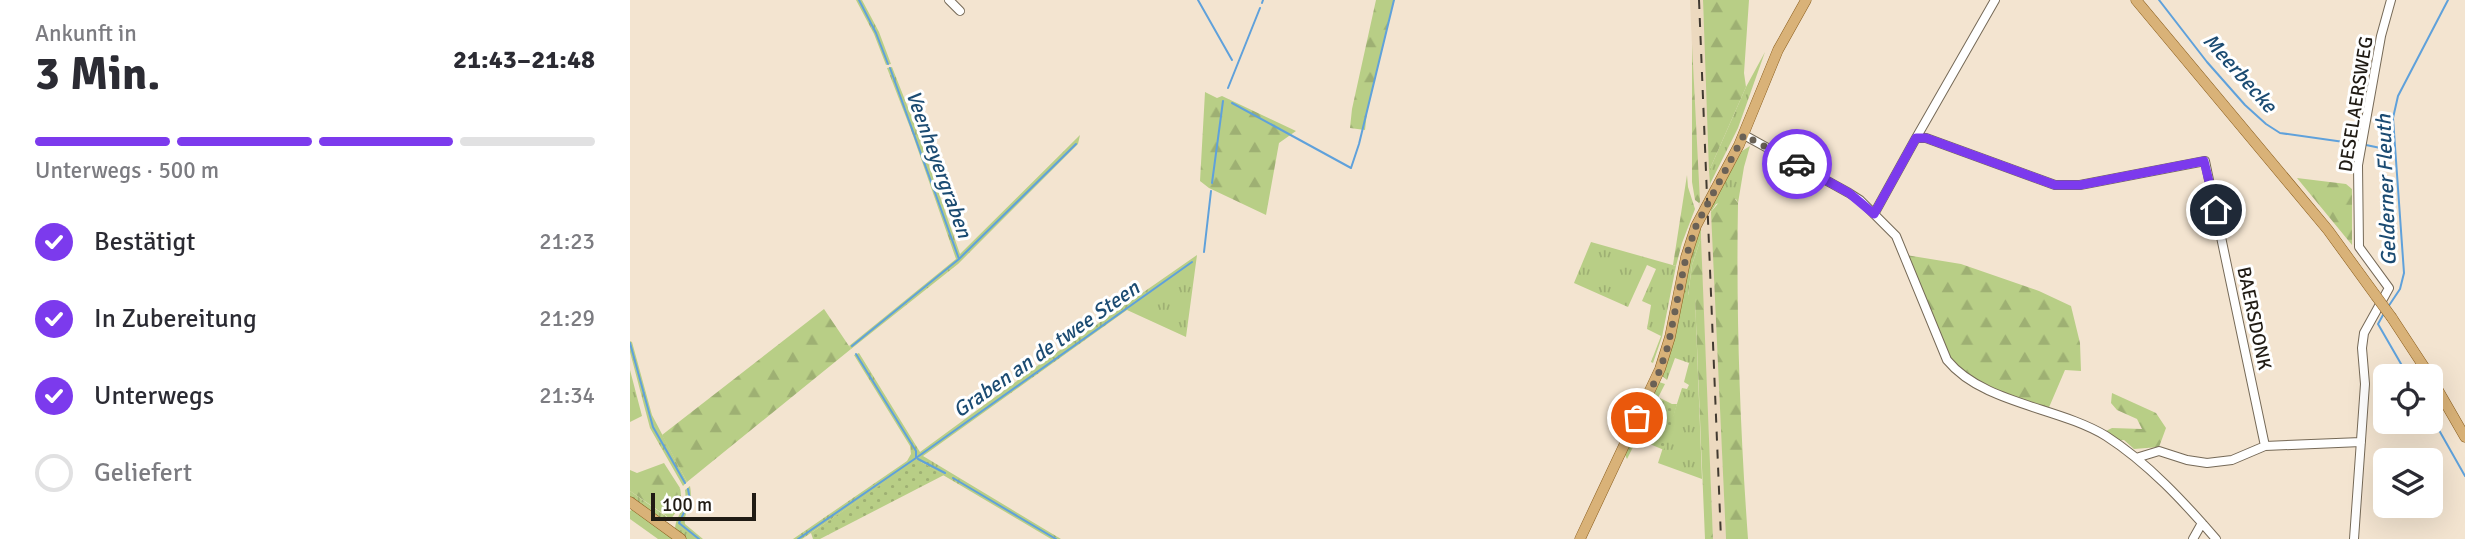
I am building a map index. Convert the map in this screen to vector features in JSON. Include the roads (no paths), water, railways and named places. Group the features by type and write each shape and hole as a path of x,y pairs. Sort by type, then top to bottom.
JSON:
{"main road":[{"path":"1580,539 1664,358 1686,257 1696,226 1744,135 1778,50 1806,0"},
{"path":"2136,0 2328,230 2422,364"},
{"path":"2443,399 2465,437"},
{"path":"630,502 681,539"}],"street":[{"path":"949,0 960,11"},
{"path":"1874,214 1995,0"},
{"name":"DESELAERSWEG","path":"2361,442 2365,384 2362,348 2364,333 2389,288 2358,247 2358,164 2381,36 2391,0"},
{"path":"1744,135 1849,193 1896,236 1947,360 1958,373 1992,391 2105,435 2136,458 2217,539"},
{"name":"BAERSDONK","path":"1916,138 1926,138 2055,185 2080,185 2204,161 2265,446"},
{"path":"2136,458 2158,451 2207,463 2232,460 2265,446 2361,442 2354,539"},
{"path":"2193,539 2202,523"}],"waterway":[{"name":"Veenheyergraben","path":"859,0 888,64"},
{"path":"1198,0 1232,60"},
{"name":"Graben an de twee Steen","path":"1232,103 1351,168 1394,0"},
{"name":"Meerbecke","path":"2159,0 2207,62 2245,105 2266,124 2280,133 2358,144"},
{"name":"Meerbecke","path":"2388,307 2400,289 2404,273 2393,118 2398,96 2448,0"},
{"path":"1228,88 1260,8"},
{"name":"Veenheyergraben","path":"852,346 959,259 890,68"},
{"name":"Graben an de twee Steen","path":"1212,183 1223,101"},
{"path":"959,259 1076,144"},
{"name":"Meerbecke","path":"2366,145 2395,151"},
{"name":"Graben an de twee Steen","path":"1204,252 1211,191"},
{"name":"Graben an de twee Steen","path":"916,458 1192,262"},
{"name":"Gelderner Fleuth","path":"2383,315 2378,324 2401,364"},
{"path":"630,343 653,427 685,483"},
{"name":"Veenheyergraben","path":"798,539 916,458 916,451 856,354"},
{"name":"Gelderner Fleuth","path":"2441,434 2465,476"},
{"path":"918,459 945,473"},
{"path":"953,478 1056,539"},
{"path":"688,489 690,500 679,523 699,539"}],"railway":[{"path":"1699,0 1721,539"}]}
